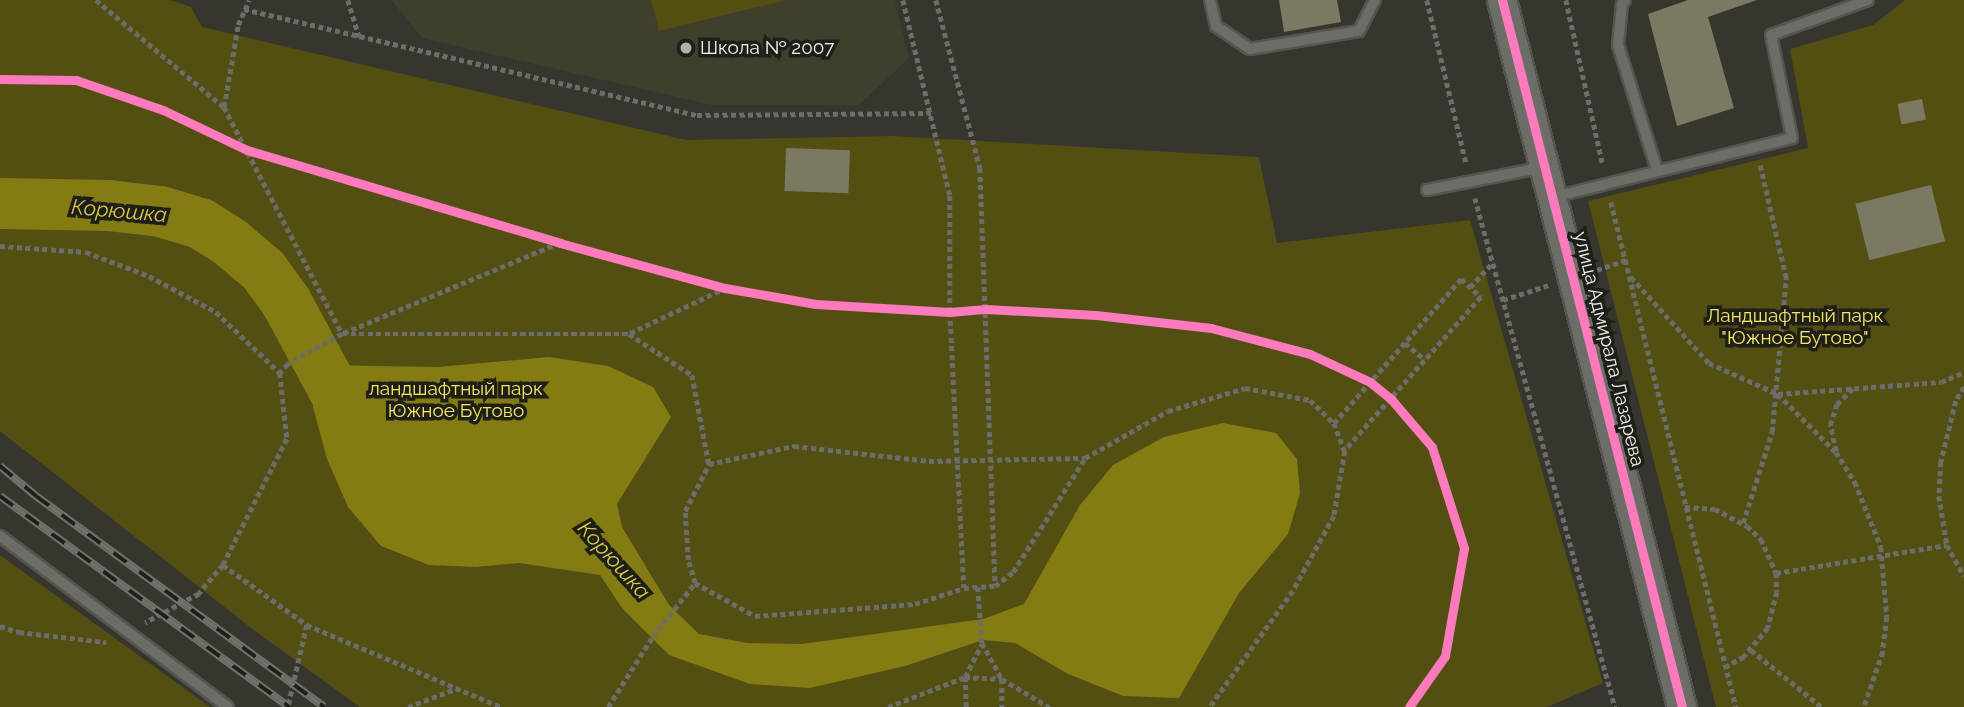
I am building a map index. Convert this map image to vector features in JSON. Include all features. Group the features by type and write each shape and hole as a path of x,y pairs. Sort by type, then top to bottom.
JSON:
{"street":[{"name":"улица Адмирала Лазарева","path":"1502,0 1682,707"}],"lane":[{"path":"1210,0 1216,26 1250,49 1359,31 1375,0"},
{"path":"1625,0 1622,4 1618,45 1657,170"},
{"path":"1552,197 1792,138 1771,35 1868,0"},
{"path":"1427,190 1544,166"},
{"path":"0,536 228,707"}],"path":[{"path":"96,0 224,107 342,334"},
{"path":"224,107 238,25 249,0"},
{"path":"348,0 359,37"},
{"path":"903,0 950,197 950,312 964,588"},
{"path":"936,0 980,168 995,586"},
{"path":"1427,0 1470,181 1615,707"},
{"path":"1566,0 1606,183 1736,707"},
{"path":"244,9 697,116 931,113"},
{"path":"235,144 260,154"},
{"path":"1743,523 1772,432 1778,394 1786,278 1755,147"},
{"path":"547,239 573,247"},
{"path":"280,373 288,364 342,334 560,243"},
{"path":"0,246 86,252 149,276 216,312 280,373 287,439 223,565 307,625 501,707"},
{"path":"1470,287 1493,262"},
{"path":"1629,275 1709,363 1778,394 1836,452 1871,513 1882,554 1887,617 1883,652 1864,707"},
{"path":"1334,423 1461,279 1481,297 1345,451"},
{"path":"712,285 738,291"},
{"path":"342,334 629,334 725,288"},
{"path":"974,310 1000,310"},
{"path":"936,312 962,311"},
{"path":"629,334 692,375 709,464 685,511 688,560 695,583 755,616 915,604 964,588 995,586 1013,572 1085,458 1168,411 1245,388 1310,400 1334,423 1345,451 1334,516 1293,591 1210,707"},
{"path":"1405,343 1425,360"},
{"path":"1778,394 1941,382 1964,372"},
{"path":"1358,377 1370,382 1399,409"},
{"path":"1836,452 1830,425 1837,404 1853,387"},
{"path":"1964,387 1956,401 1941,462 1940,496 1947,545 1964,576"},
{"path":"709,464 794,446 929,461 1085,458"},
{"path":"1685,507 1715,509 1743,523 1761,539 1776,573 1775,611 1768,628 1751,650 1726,667"},
{"path":"1776,573 1947,545"},
{"path":"608,707 653,636 695,583"},
{"path":"978,587 982,643 1002,679 1002,707"},
{"path":"288,707 307,625"},
{"path":"966,707 965,677 982,643"},
{"path":"1751,650 1822,707"},
{"path":"888,707 965,677 1002,679 1049,707"},
{"path":"410,707 456,688"}],"shaded area":[{"name":"Школа № 2007","path":"391,0 895,0 909,58 859,105 711,105 422,38"}],"green space":[{"name":"ландшафтный парк Южное Бутово","path":"0,0 170,0 191,7 202,27 686,140 894,136 1259,157 1277,243 1470,220 1603,683 1547,707 360,707 259,634 0,431"},
{"path":"651,0 787,0 659,31"},
{"name":"Ландшафтный парк \"Южное Бутово\"","path":"1905,0 1964,0 1964,707 1716,707 1588,201 1808,148 1790,49 1873,25"},
{"path":"0,555 210,707 0,707"}],"water":[{"path":"549,357 608,366 653,387 671,417 617,504 622,527 669,605 699,634 747,643 802,644 983,619 1024,604 1080,505 1113,465 1164,437 1223,423 1276,433 1297,459 1300,493 1288,534 1239,593 1179,698 1123,696 1068,674 1015,643 983,640 905,666 810,688 750,684 669,655 622,608 600,575 519,563 476,567 429,565 381,546 348,507 327,459 313,407 322,365 437,367"}],"building":[{"path":"1279,0 1337,0 1341,22 1284,32"},
{"path":"1688,0 1757,0 1708,17 1734,108 1677,126 1648,14"},
{"path":"1922,99 1926,120 1901,124 1897,104"},
{"path":"786,148 850,150 848,193 784,191"},
{"path":"1931,185 1945,241 1869,260 1855,204"}],"waterway":[{"name":"Корюшка","path":"0,203 108,205 160,211 200,223 230,242 263,270 285,300 353,426"}],"railway":[{"path":"0,466 36,496 324,707"},
{"path":"0,496 289,707"}],"cycle path":[{"path":"1502,0 1682,707"},
{"path":"0,79 76,80 163,110 247,150 560,243 725,288 816,304 950,312 986,309 1096,315 1211,328 1310,354 1370,382 1391,399 1432,447 1464,548 1445,656 1409,707"}],"place":[{"name":"Школа № 2007","path":"686,48"}]}
